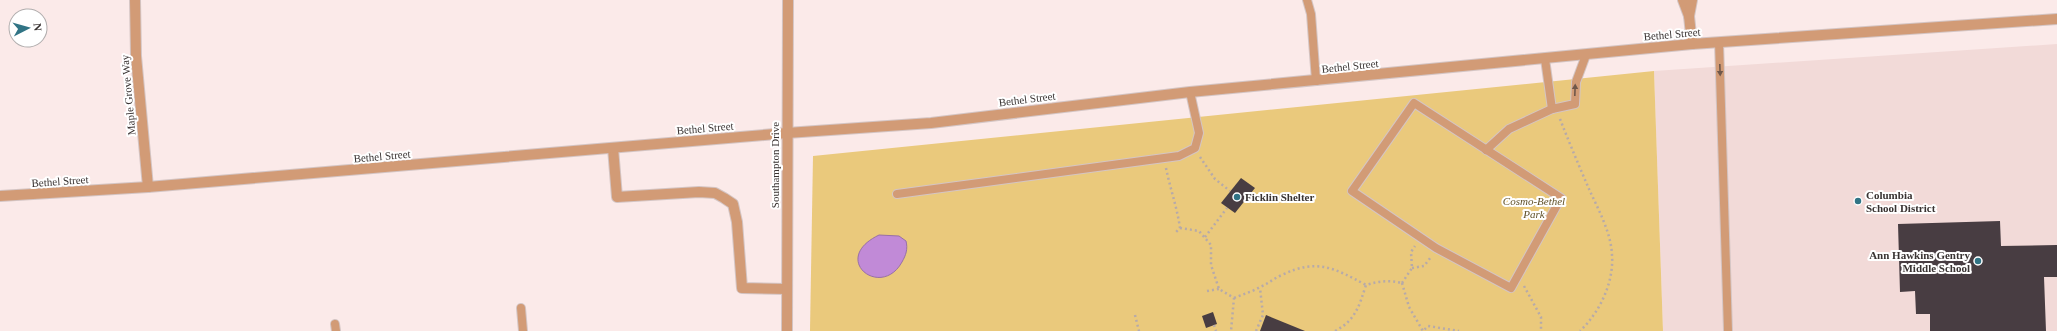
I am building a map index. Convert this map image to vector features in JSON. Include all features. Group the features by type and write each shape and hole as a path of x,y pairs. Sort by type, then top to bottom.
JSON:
{"street":[{"name":"Maple Grove Way","path":"135,0 136,56 148,187"},
{"name":"Southampton Drive","path":"787,331 788,0"},
{"path":"1683,0 1689,16 1692,44"},
{"path":"1689,16 1692,0"},
{"name":"Bethel Street","path":"0,196 148,187 787,133 931,123 1190,92 1692,44 2057,19"},
{"path":"613,148 617,197 699,192 715,194 724,198 732,204 737,222 742,288 787,289"}],"lane":[{"path":"1307,0 1311,14 1316,81"},
{"path":"1719,42 1728,331"},
{"path":"1486,150 1509,128 1554,108 1575,104 1576,82 1586,54"},
{"path":"1545,59 1554,108"},
{"path":"896,194 1179,156 1194,148 1199,132 1190,92"},
{"path":"1414,103 1486,150 1561,198 1511,288 1436,248 1352,191 1414,103"},
{"path":"521,308 523,331"}],"path":[{"path":"1554,108 1606,229 1612,254 1611,277 1602,301 1588,324 1580,331"},
{"path":"1194,148 1215,179 1230,191"},
{"path":"1164,158 1180,228"},
{"path":"1205,237 1227,208"},
{"path":"1176,232 1180,228"},
{"path":"1180,228 1200,231 1211,245 1211,265 1219,289"},
{"path":"1420,238 1411,252 1412,268 1402,283 1409,307 1423,331 1428,326 1459,331"},
{"path":"1412,268 1424,266 1436,248"},
{"path":"1234,298 1260,288 1281,275 1307,265 1326,267 1345,274 1366,285 1378,281 1402,283"},
{"path":"1517,276 1535,304 1541,317 1541,331"},
{"path":"1335,331 1344,326 1353,318 1366,285"},
{"path":"1256,331 1263,315 1260,288"},
{"path":"1207,291 1219,289 1234,298"},
{"path":"1231,331 1234,298"},
{"path":"1135,315 1139,331"},
{"path":"1214,325 1216,331"}],"shaded area":[{"name":"Columbia School District","path":"2057,44 2057,331 1663,331 1654,71"},
{"path":"879,235 899,236 906,241 907,244 905,257 902,262 893,273 883,277 872,276 864,272 859,264 859,255 865,245"}],"green space":[{"name":"Cosmo-Bethel Park","path":"1654,71 1663,331 810,331 813,156"}],"building":[{"name":"Ficklin Shelter","path":"1241,178 1255,188 1235,213 1221,203"},
{"name":"Ann Hawkins Gentry Middle School","path":"2000,221 2001,246 2057,245 2057,277 2044,277 2046,331 1930,331 1930,314 1916,314 1915,291 1900,292 1898,224"},
{"path":"1213,312 1217,324 1206,328 1202,316"},
{"path":"1266,315 1305,331 1260,331"}],"place":[{"name":"Ficklin Shelter","path":"1237,197"},
{"name":"Columbia School District","path":"1858,201"},
{"name":"Ann Hawkins Gentry Middle School","path":"1978,261"}]}
